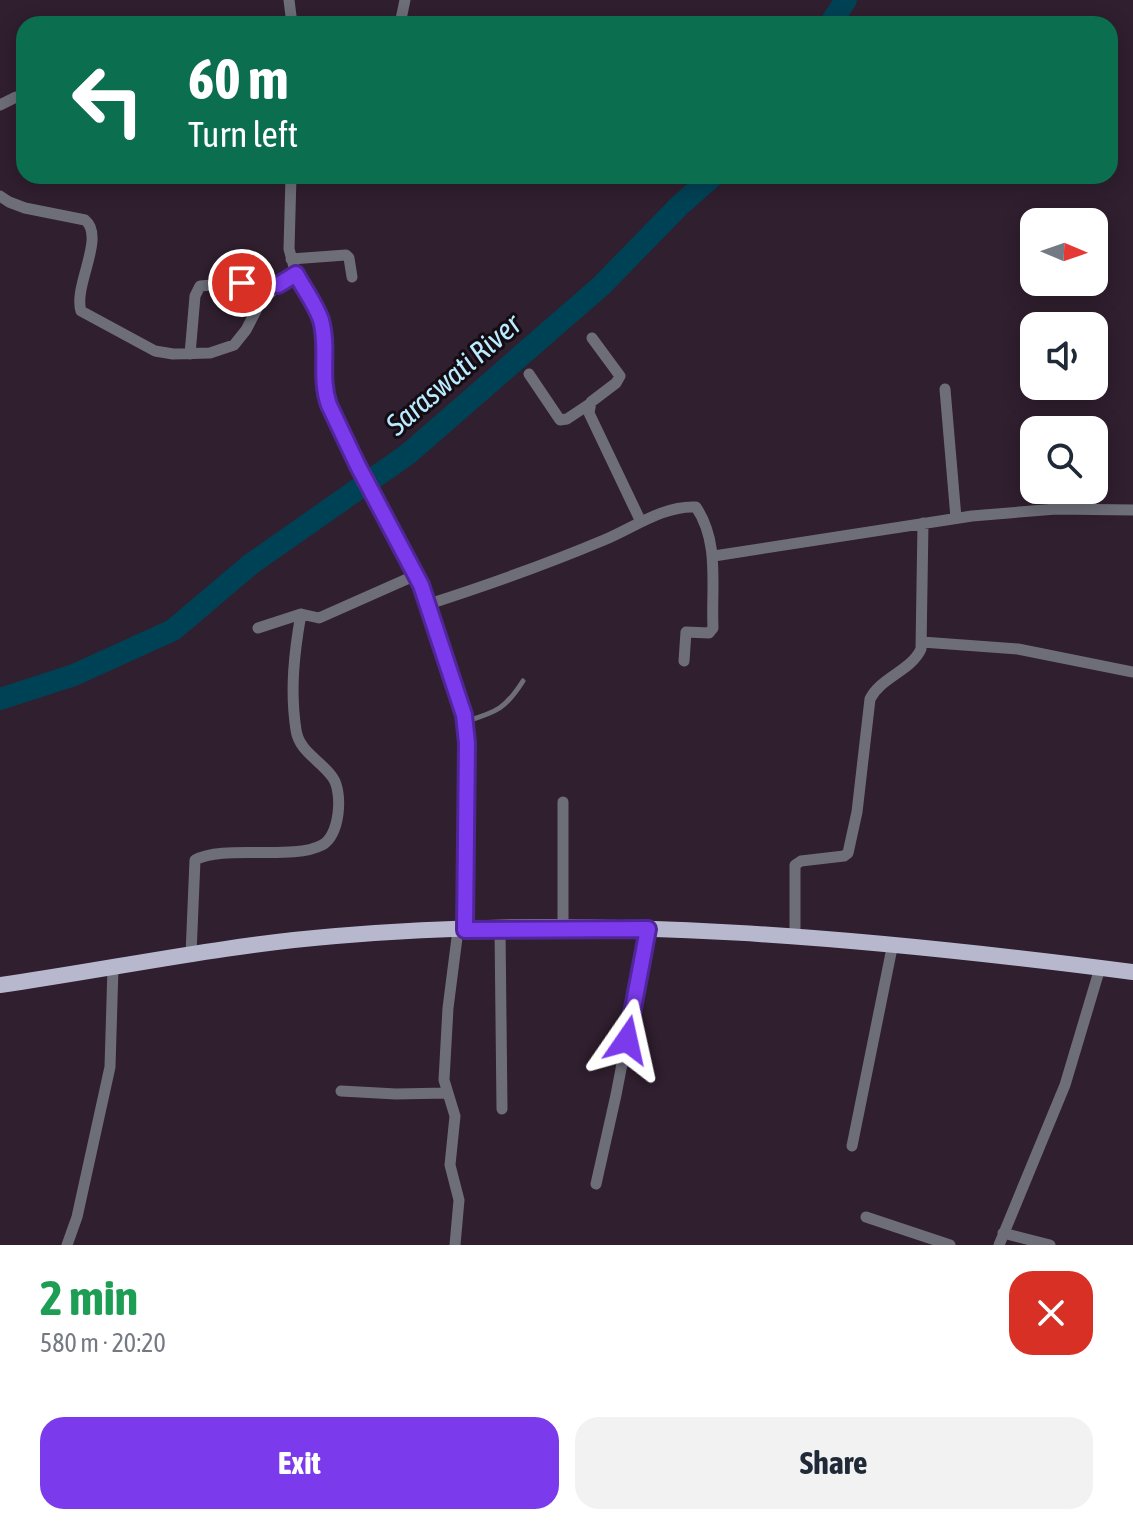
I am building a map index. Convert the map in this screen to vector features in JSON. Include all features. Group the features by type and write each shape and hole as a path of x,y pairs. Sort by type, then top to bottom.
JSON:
{"main road":[{"path":"0,985 191,954 334,936 563,928 795,935 893,943 1133,972"}],"street":[{"path":"291,184 291,259 320,319 324,392 429,604 466,721 461,930 446,1031 444,1080 455,1116 450,1165 459,1200 455,1245"},
{"path":"0,196 14,204 85,220 90,224 93,235 79,305 87,316 155,351 190,354 221,351 234,345 260,303 278,285 296,274"},
{"path":"291,259 346,255 352,277"},
{"path":"190,354 195,296 200,286 235,283 278,285"},
{"path":"529,374 560,420 564,421 616,383 620,376 592,338"},
{"path":"945,389 956,518"},
{"path":"591,402 589,413 592,423 641,522"},
{"path":"429,604 605,540 660,515 696,507 714,556 712,632 686,632 684,661"},
{"path":"714,556 956,518 1056,509 1133,510"},
{"path":"795,935 795,865 801,861 844,856 850,848 870,699 875,691 917,657 922,642 923,523"},
{"path":"258,628 301,614 319,618 416,575"},
{"path":"191,954 195,860 212,856 309,850 327,842 335,831 335,781 300,744 296,733 293,667 301,614"},
{"path":"922,642 1018,649 1133,672"},
{"path":"563,802 563,928"},
{"path":"500,929 502,1109"},
{"path":"596,1184 648,929"},
{"path":"852,1146 893,943"},
{"path":"70,1244 110,1067 113,967"},
{"path":"1050,1245 1001,1239 1065,1085 1100,968"},
{"path":"341,1091 447,1093"},
{"path":"866,1217 950,1245"}],"lane":[{"path":"466,721 502,708 523,681"}],"waterway":[{"name":"Saraswati River","path":"835,16 846,0"},
{"name":"Saraswati River","path":"0,699 74,675 173,630 251,564 408,454 601,286 704,184"}],"route":[{"path":"242,283 278,285 296,274 320,319 323,383 329,405 429,604 466,721 465,930 648,929 627,1040"}]}
